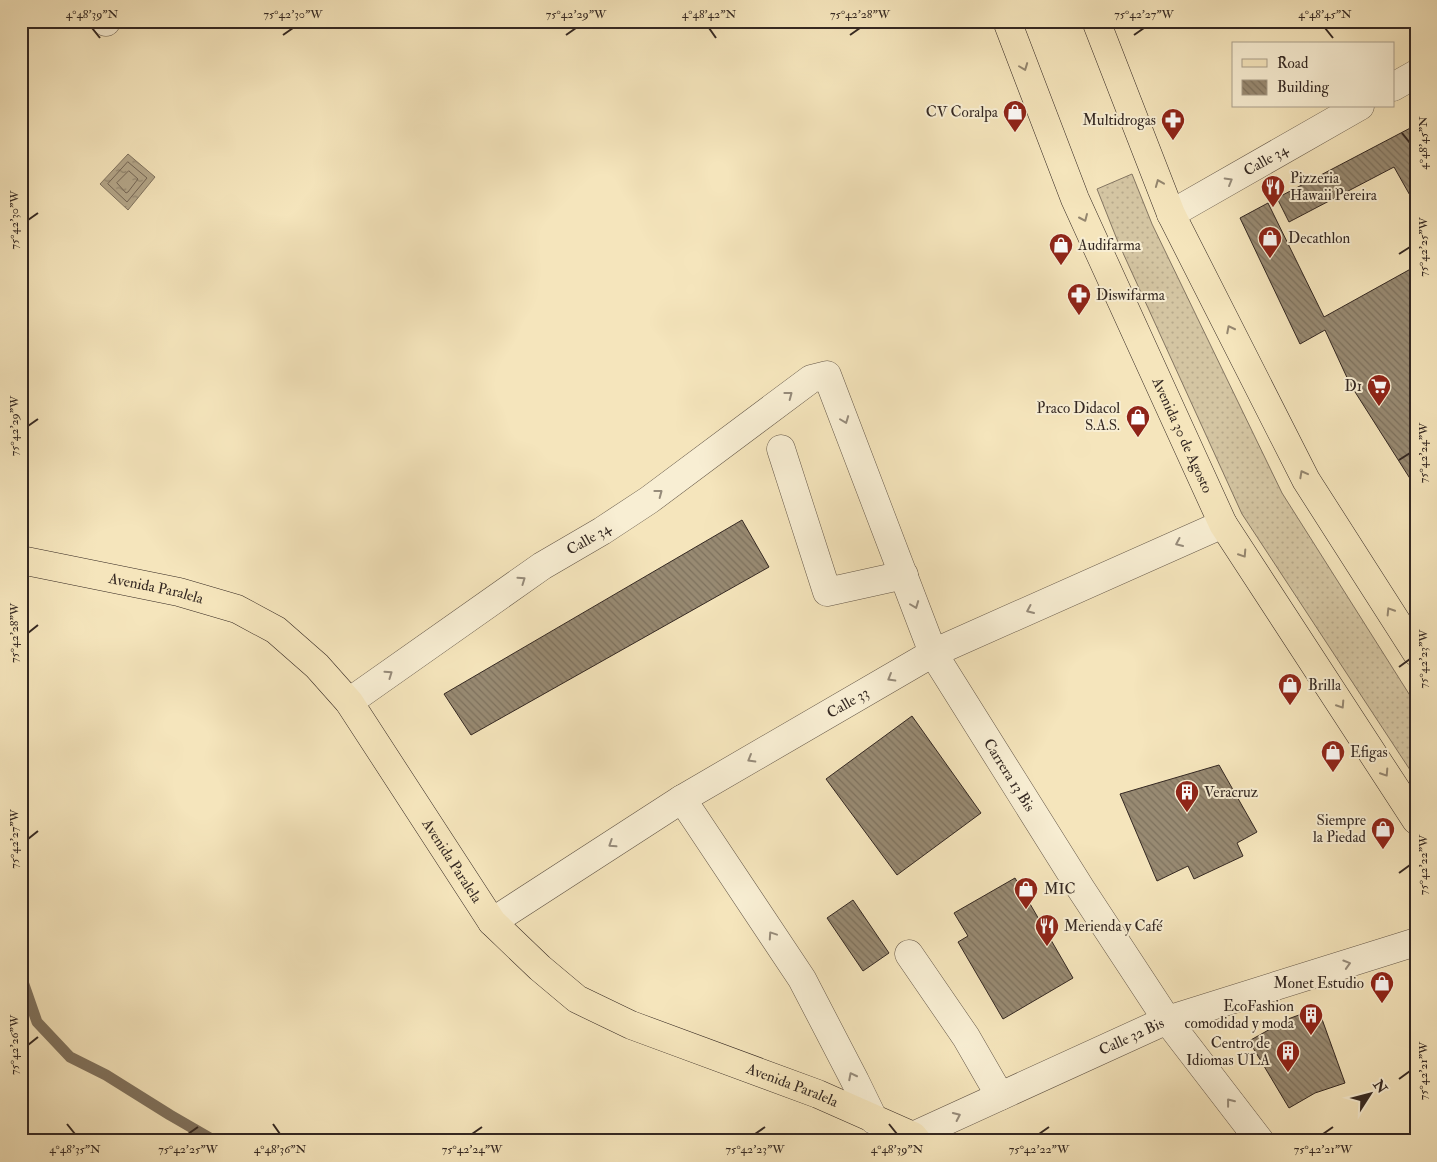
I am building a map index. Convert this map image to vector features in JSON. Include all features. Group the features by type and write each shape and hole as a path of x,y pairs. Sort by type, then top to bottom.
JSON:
{"main road":[{"name":"Avenida 30 de Agosto","path":"1007,21 1075,199 1223,524 1416,820"},
{"path":"1096,21 1171,214 1306,480 1415,650"},
{"name":"Avenida Paralela","path":"21,560 179,592 237,609 276,630 317,666 349,702 492,922 540,968 577,999 631,1025 818,1094 915,1138"}],"street":[{"path":"1394,86 1416,74"},
{"name":"Calle 34","path":"1171,214 1356,108"},
{"name":"Calle 34","path":"349,702 542,566 602,531 649,500 811,378 827,375"},
{"name":"Carrera 13 Bis","path":"827,375 934,653 1081,889 1167,1020 1260,1141"},
{"path":"781,449 827,592 904,575"},
{"name":"Calle 33","path":"492,922 682,799 934,653 1223,524"},
{"path":"682,799 802,979 874,1120"},
{"name":"Calle 32 Bis","path":"915,1138 1000,1096 1167,1020 1416,942"},
{"path":"909,954 966,1037 1000,1096"}],"shaded area":[{"path":"1132,174 1152,224 1282,493 1416,705 1416,779 1242,514 1118,242 1097,189"}],"water":[{"path":"128,154 155,177 128,210 100,184"}],"building":[{"path":"1416,125 1416,206 1394,167 1289,222 1277,198"},
{"path":"1268,203 1324,317 1416,266 1416,488 1350,384 1325,330 1300,344 1240,218"},
{"path":"742,520 769,567 471,735 444,694"},
{"path":"912,716 981,813 897,875 826,779"},
{"name":"Veracruz","path":"1219,765 1257,832 1237,843 1243,856 1194,879 1188,866 1157,881 1120,794"},
{"path":"1015,878 1073,978 1003,1019 958,942 968,936 954,913"},
{"path":"853,900 889,953 863,971 827,918"},
{"path":"1318,1008 1345,1083 1315,1093 1289,1108 1249,1041 1288,1019"}],"waterway":[{"path":"21,976 37,1022 70,1057 106,1075 215,1141"}],"place":[{"name":"CV Coralpa","path":"1015,133"},
{"name":"Multidrogas","path":"1173,141"},
{"name":"Pizzeria Hawaii Pereira","path":"1273,208"},
{"name":"Decathlon","path":"1270,259"},
{"name":"Audifarma","path":"1061,266"},
{"name":"Diswifarma","path":"1079,316"},
{"name":"D1","path":"1379,407"},
{"name":"Praco Didacol S.A.S.","path":"1138,438"},
{"name":"Brilla","path":"1290,706"},
{"name":"Efigas","path":"1333,773"},
{"name":"Veracruz","path":"1187,813"},
{"name":"Siempre la Piedad","path":"1383,850"},
{"name":"MIC","path":"1026,910"},
{"name":"Merienda y Café","path":"1047,947"},
{"name":"Monet Estudio","path":"1382,1004"},
{"name":"EcoFashion comodidad y moda","path":"1311,1036"},
{"name":"Centro de Idiomas ULA","path":"1288,1073"}]}
